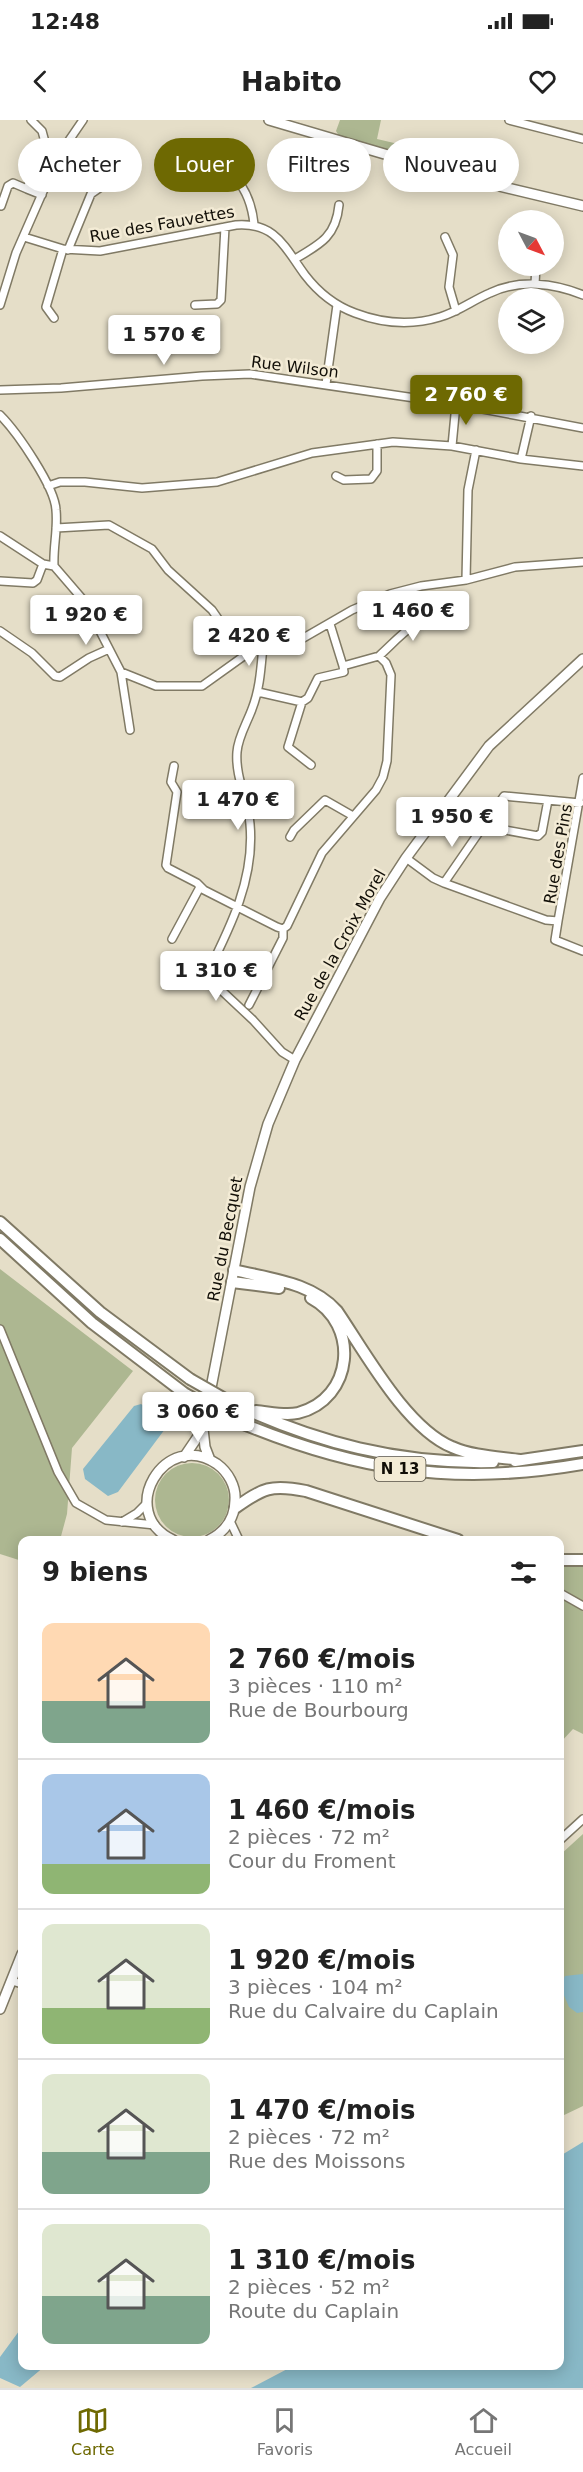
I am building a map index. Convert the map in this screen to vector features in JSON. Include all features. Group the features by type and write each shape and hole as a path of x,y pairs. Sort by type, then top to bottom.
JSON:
{"highway":[{"name":"N 13","path":"0,1222 100,1312 190,1379 232,1403 316,1438 413,1459 474,1462 520,1460 583,1451"},
{"name":"N 13","path":"0,1239 92,1323 184,1394 272,1437 348,1460 422,1473 469,1475 514,1473 583,1464"},
{"path":"234,1270 306,1288 328,1300 402,1407 431,1437 463,1452 520,1460"},
{"path":"232,1282 296,1292 313,1299 328,1311 338,1324 345,1361 340,1377 321,1401 298,1413 247,1410"},
{"path":"235,1508 260,1491 289,1487 446,1536"},
{"path":"564,1560 583,1560"}],"main road":[{"path":"269,120 466,178 583,206"},
{"name":"Rue de la Croix Morel","path":"295,1060 380,898 406,858 489,746 583,659"},
{"name":"Rue du Becquet","path":"210,1460 203,1438 203,1429 253,1176 268,1124 295,1060"},
{"name":"Rue du Becquet","path":"184,1457 203,1429"},
{"path":"168,1536 154,1525 147,1503 151,1481 166,1464 184,1457 199,1456 210,1460 228,1474 233,1485 235,1508 230,1521 222,1532 216,1536"},
{"path":"0,2009 18,1965"}],"street":[{"path":"31,120 45,138"},
{"path":"69,138 83,120"},
{"path":"509,120 583,139"},
{"path":"1,206 8,186 13,183 18,185"},
{"path":"34,192 42,195"},
{"path":"0,306 5,286 43,192"},
{"path":"54,318 46,307 66,250 94,192"},
{"path":"245,192 252,205 254,224"},
{"path":"296,259 330,235 337,224 339,206"},
{"name":"Rue des Fauvettes","path":"24,237 66,250 100,251 225,227 254,224 276,236 317,289 337,305 369,318 398,323 426,321 456,311 490,292 509,287 536,284 559,287 583,295"},
{"path":"195,305 217,304 221,300 225,227"},
{"path":"445,237 453,255 449,287 456,311"},
{"path":"536,276 536,284"},
{"path":"326,384 337,305"},
{"name":"Rue Wilson","path":"0,390 61,388 191,376 250,374 531,416 583,428"},
{"path":"452,446 456,404"},
{"path":"0,416 15,433 48,486 56,508 54,566"},
{"path":"521,459 531,416"},
{"path":"48,486 60,482 85,482 142,488 217,482 312,453 377,444 413,442 583,466"},
{"path":"336,476 344,480 371,479 377,471 377,444"},
{"path":"466,580 468,490 476,450"},
{"path":"56,528 109,525 152,549 168,570 212,610 243,655"},
{"path":"0,536 43,564 54,566 85,602 121,672 130,730"},
{"path":"121,672 156,686 202,686 255,648 293,644 352,610 390,594 421,586 466,580 515,567 583,561"},
{"path":"0,580 33,583 37,580 43,564"},
{"path":"343,666 379,656 417,622 433,615 442,615"},
{"path":"311,765 288,747 302,702 308,698 316,680 345,672 330,624"},
{"path":"0,631 32,653 55,676 60,677 89,658 109,649"},
{"path":"264,646 258,692 239,741 237,754 251,834 249,869 238,908 206,976 253,1020 282,1052 295,1060"},
{"path":"249,1005 280,944 283,928 289,923 318,859 381,782 387,761 390,675 386,663 379,656"},
{"path":"258,692 302,702"},
{"path":"174,766 171,782 177,792 166,864 168,868 238,908 283,928"},
{"name":"Rue des Pins","path":"406,858 433,878 444,883 546,920 558,921 583,778"},
{"path":"444,883 504,796 580,803"},
{"path":"290,837 294,830 325,800 353,816"},
{"path":"483,826 538,836 542,832 548,800"},
{"path":"172,939 200,887"},
{"path":"558,921 555,940 583,951"},
{"path":"0,1329 64,1486 76,1503 106,1520 154,1525"},
{"path":"122,1522 137,1513 147,1503"},
{"path":"230,1521 237,1536"},
{"path":"564,1595 583,1606"},
{"path":"564,1836 583,1819"},
{"path":"12,1981 18,1983"}],"green space":[{"path":"340,120 381,120 377,139 383,140 383,148 371,145 371,138 346,138 339,136 336,131"},
{"path":"0,1269 133,1371 72,1448 67,1514 61,1536 18,1536 18,1560 0,1554"},
{"path":"185,1464 206,1466 218,1474 228,1493 226,1514 218,1526 199,1536 178,1534 166,1526 156,1507 158,1486 166,1474"},
{"path":"583,1566 583,1734 573,1729 564,1739 564,1567"},
{"path":"583,1834 583,2106 564,2115 564,1851"}],"water":[{"path":"141,1404 167,1422 165,1429 118,1492 108,1496 85,1479 83,1469 134,1406"},
{"path":"583,1974 583,2012 577,2013 569,2007 564,1995 565,1976"},
{"path":"583,2142 583,2388 251,2388 285,2370 564,2370 564,2154"},
{"path":"18,2332 18,2370 40,2370 20,2387 0,2378 0,2357"}]}
